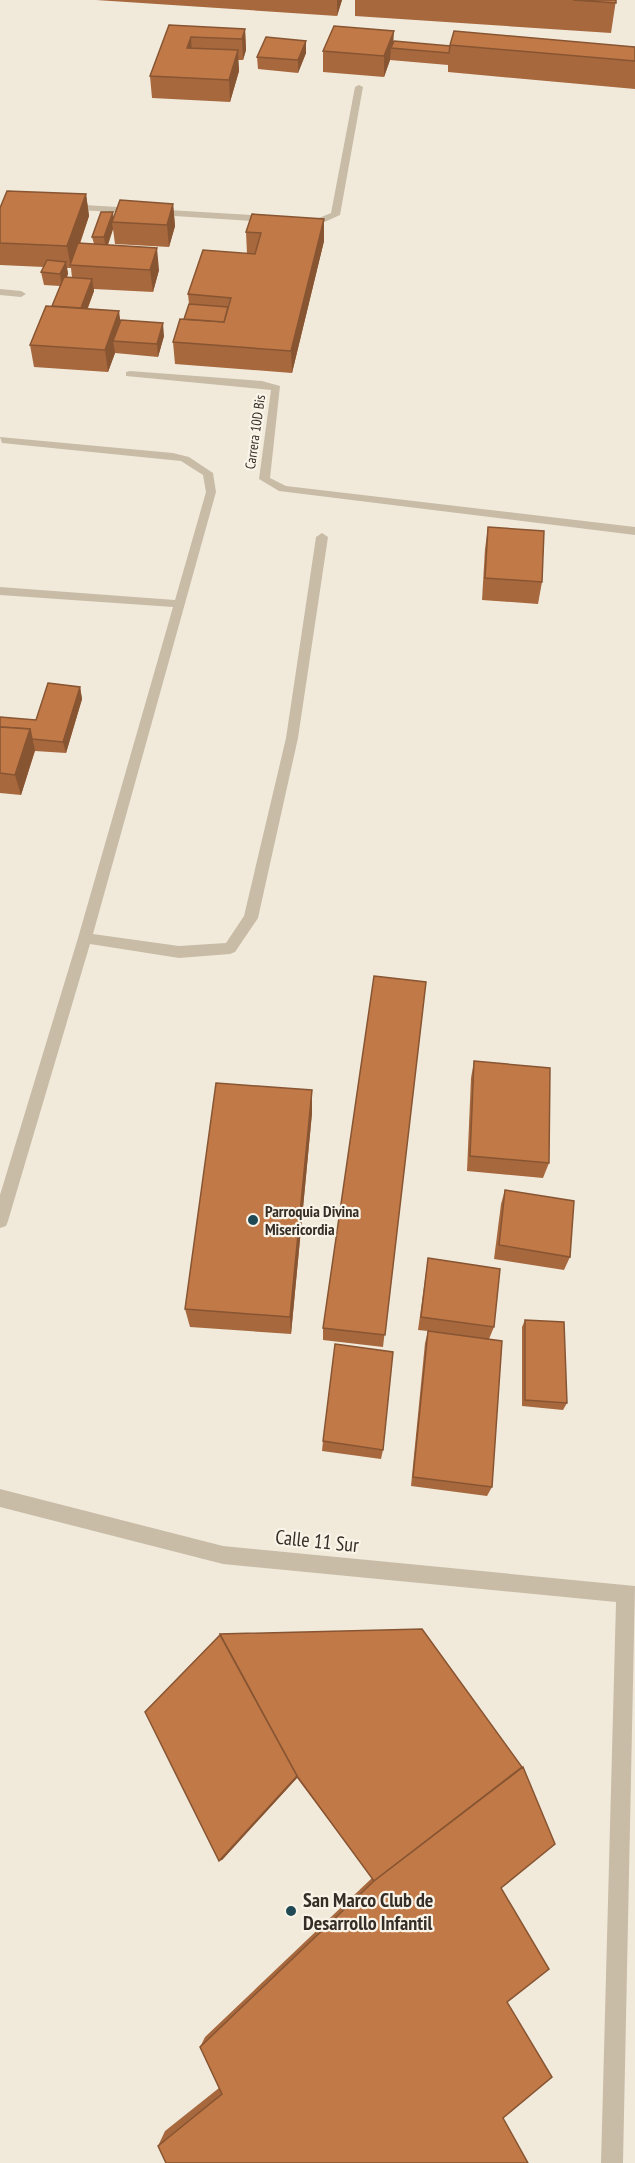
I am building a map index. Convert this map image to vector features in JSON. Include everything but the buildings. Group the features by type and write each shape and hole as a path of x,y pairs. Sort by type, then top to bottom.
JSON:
{"street":[{"path":"300,221 320,221 335,215 359,87"},
{"path":"58,206 277,220"},
{"path":"0,292 21,294"},
{"name":"Carrera 10D Bis","path":"130,374 261,384 276,388 264,479 283,489 635,531"},
{"path":"0,1221 85,938 211,492 208,473 185,459 173,456 2,440"},
{"path":"85,938 178,952 230,948 251,918 292,738 322,537"},
{"path":"0,591 181,604"},
{"name":"Calle 11 Sur","path":"0,1498 223,1555 630,1595"},
{"path":"612,2163 630,1595"}],"place":[{"name":"Parroquia Divina Misericordia","path":"253,1220"},
{"name":"San Marco Club de Desarrollo Infantil","path":"291,1911"}]}
